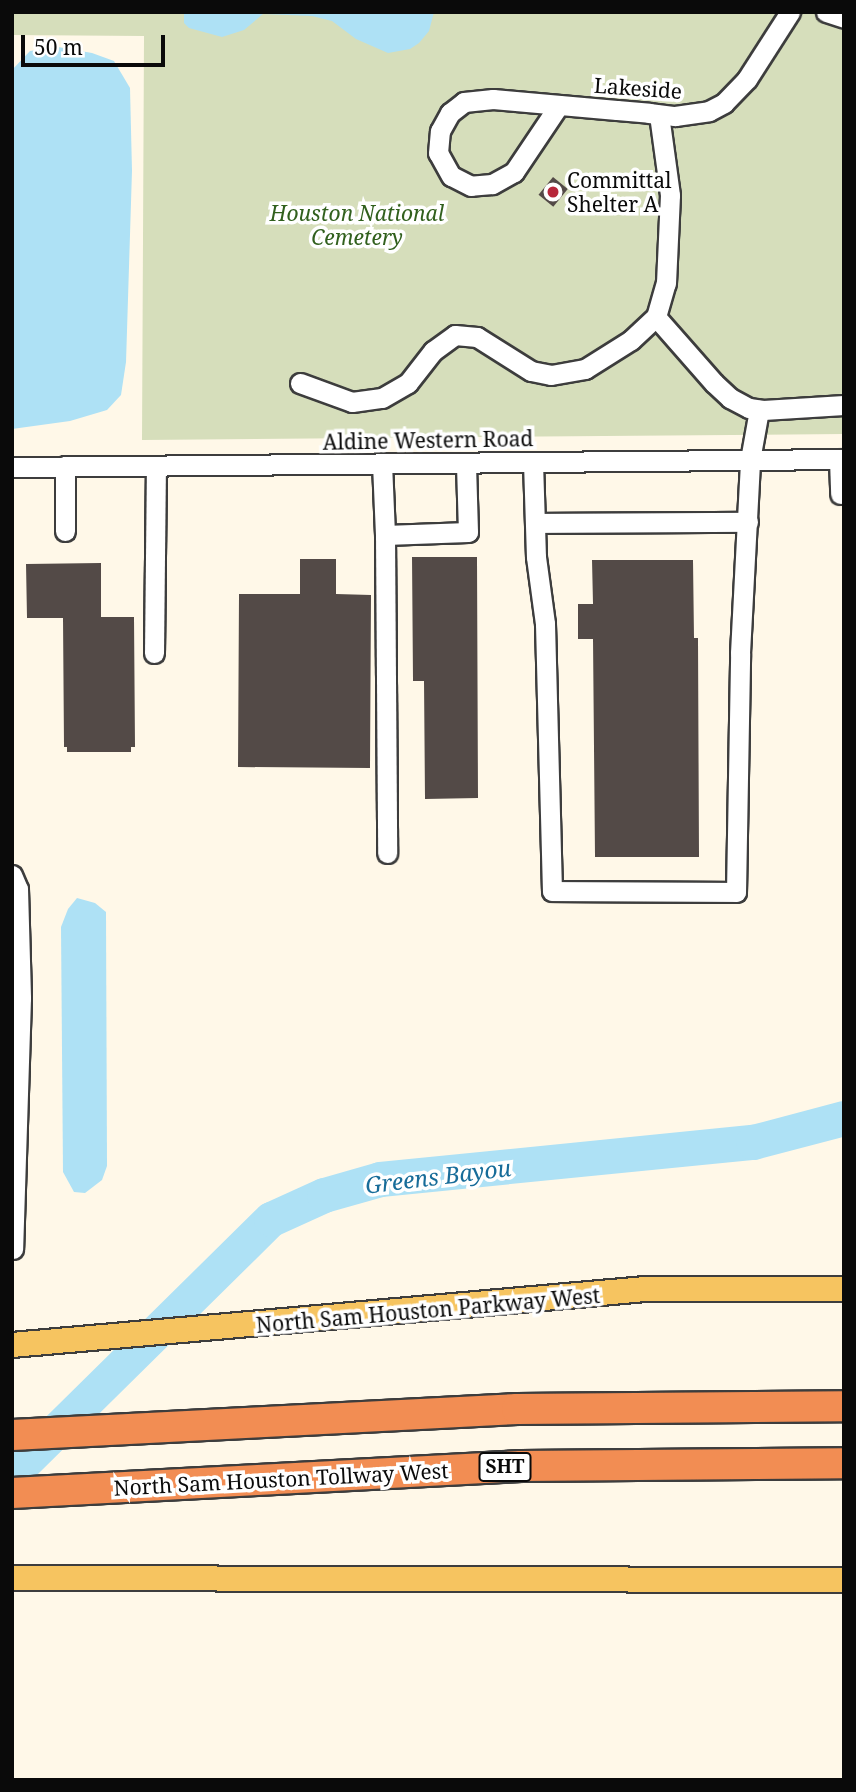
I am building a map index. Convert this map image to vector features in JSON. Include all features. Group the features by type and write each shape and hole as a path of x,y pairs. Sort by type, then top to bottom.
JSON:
{"highway":[{"path":"12,1435 228,1426 517,1409 844,1406"},
{"name":"North Sam Houston Tollway West","path":"12,1493 521,1466 844,1463"}],"main road":[{"name":"North Sam Houston Parkway West","path":"12,1345 646,1289 844,1289"},
{"path":"12,1578 844,1580"}],"street":[{"name":"Lakeside","path":"559,105 513,172 492,184 471,186 451,176 438,152 440,131 450,113 464,102 493,99 559,105 659,115 692,115 724,103 747,79 790,12"},
{"path":"826,12 844,18"},
{"path":"300,383 352,402 382,398 408,383 444,341 466,334 488,342 531,370 551,375 569,374 606,358 656,317 666,283 670,195 659,115"},
{"path":"656,317 730,398 759,410 844,405"},
{"path":"533,462 536,557 545,624 552,891 736,892 740,653 750,460 759,410"},
{"path":"840,494 841,459"},
{"name":"Aldine Western Road","path":"12,467 841,459"},
{"path":"383,463 387,853"},
{"path":"384,535 468,532 466,463"},
{"path":"65,466 65,531"},
{"path":"154,653 156,466"},
{"path":"535,523 748,522"},
{"path":"12,875 18,889 21,998 13,1249"}],"green space":[{"name":"Houston National Cemetery","path":"12,12 844,12 844,434 142,440 144,36 12,35"}],"water":[{"path":"184,12 434,12 429,31 419,43 410,49 388,53 356,39 332,21 312,16 263,14 244,30 222,37 189,28 184,23"},
{"path":"58,47 92,53 114,61 130,88 132,171 126,362 121,395 107,410 70,421 12,429 12,70 30,51"},
{"path":"77,898 95,903 106,912 107,1166 102,1180 85,1193 74,1192 63,1172 61,927 68,909"}],"building":[{"name":"Committal Shelter A","path":"553,177 568,189 553,207 539,195"},
{"path":"412,557 477,557 478,798 425,799 424,681 413,681"},
{"path":"300,559 336,559 336,594 371,595 370,768 238,767 239,594 300,594"},
{"path":"592,560 693,560 694,638 698,638 699,857 595,857 593,639 578,639 578,604 593,604"},
{"path":"101,563 101,617 134,617 135,747 131,747 131,752 67,752 67,747 64,747 63,618 27,618 26,564"}],"waterway":[{"name":"Greens Bayou","path":"12,1474 271,1219 324,1195 380,1179 753,1142 844,1118"}],"place":[{"name":"Committal Shelter A","path":"553,192"}]}
